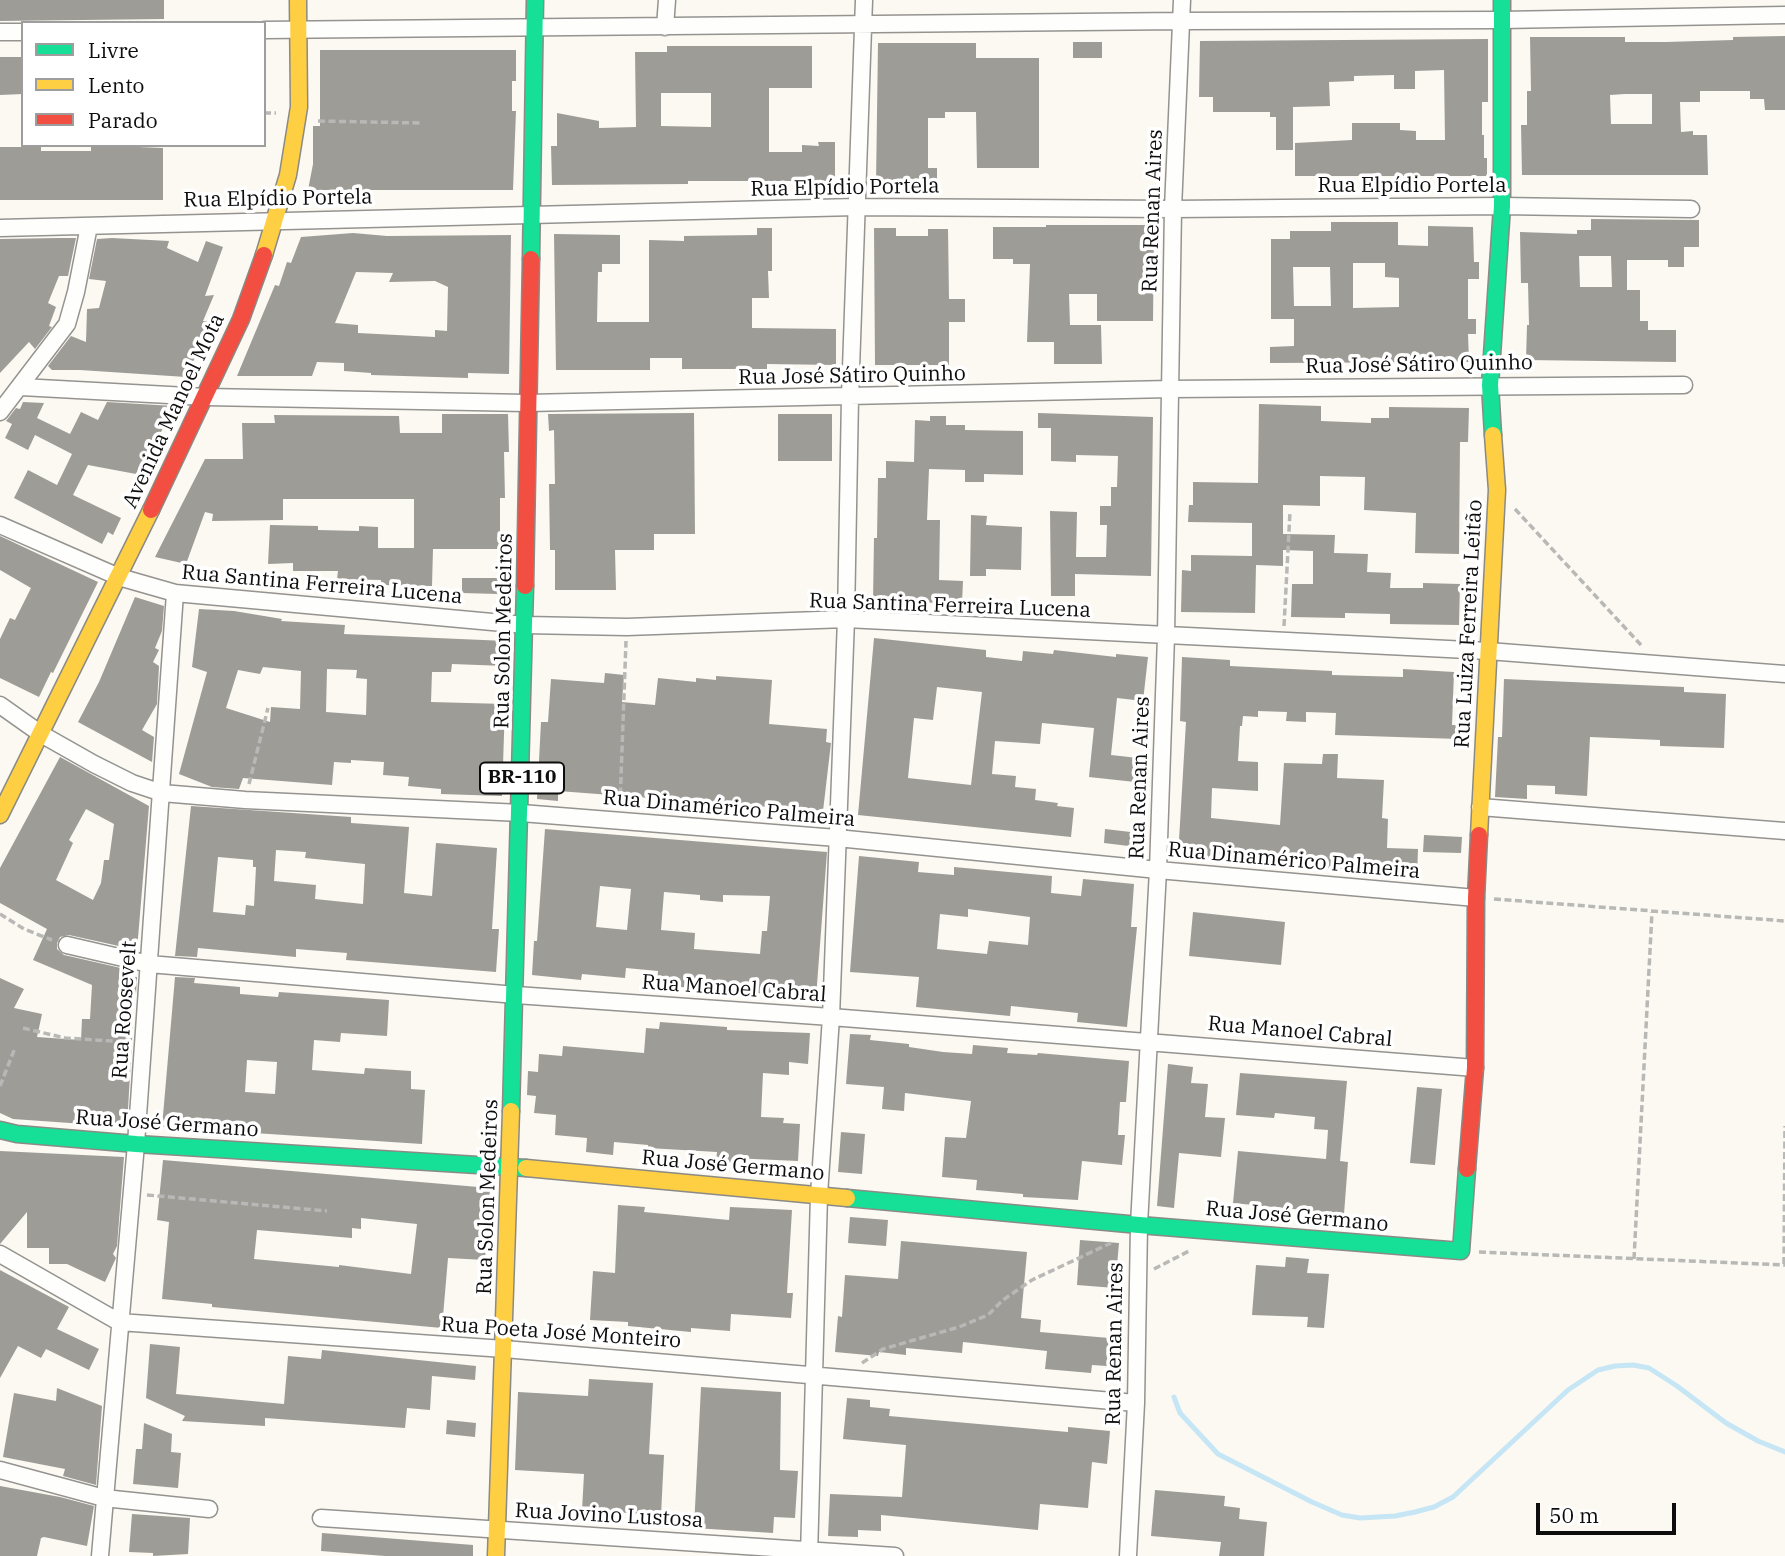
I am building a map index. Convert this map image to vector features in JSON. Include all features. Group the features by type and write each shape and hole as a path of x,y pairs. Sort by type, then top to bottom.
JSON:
{"street":[{"name":"Avenida Manoel Mota","path":"0,815 119,577 206,397 240,319 276,220 288,175 299,107 298,0"},
{"name":"Rua Solon Medeiros","path":"496,1556 521,813 535,0"},
{"path":"665,27 667,0"},
{"path":"809,1552 819,1195 831,1017 846,619 850,397 864,0"},
{"name":"Rua Renan Aires","path":"1128,1556 1136,1403 1139,1225 1158,870 1166,636 1173,209 1182,0"},
{"name":"Rua Luiza Ferreira Leitão","path":"1461,1251 1475,1068 1476,898 1497,490 1490,385 1502,206 1502,0"},
{"path":"266,30 1181,20 1501,20 1785,15"},
{"path":"0,33 21,32"},
{"name":"Rua Elpídio Portela","path":"0,228 856,207 1173,209 1502,206 1691,209"},
{"path":"0,412 67,324 89,226"},
{"name":"Rua José Sátiro Quinho","path":"21,387 206,397 527,403 1170,389 1684,385"},
{"name":"Rua Santina Ferreira Lucena","path":"0,525 119,577 175,593 525,625 626,627 846,619 1488,651 1785,674"},
{"name":"Rua Roosevelt","path":"100,1556 136,1144 175,593"},
{"name":"Rua Dinamérico Palmeira","path":"0,705 41,734 122,778 162,793 246,800 521,813 837,838 1476,898"},
{"path":"1480,807 1785,831"},
{"name":"Rua Manoel Cabral","path":"67,946 149,964 516,995 1149,1041 1475,1068"},
{"name":"Rua José Germano","path":"0,1130 17,1134 136,1144 510,1166 1139,1225 1461,1251"},
{"name":"Rua Poeta José Monteiro","path":"0,1254 119,1322 504,1349 1136,1403"},
{"path":"0,1470 104,1498 209,1509"},
{"name":"Rua Jovino Lustosa","path":"321,1518 895,1556"}],"path":[{"path":"320,122 420,123"},
{"path":"1497,490 1661,666"},
{"path":"1283,642 1290,512"},
{"path":"619,821 626,627"},
{"path":"246,800 268,708"},
{"path":"1476,898 1785,921"},
{"path":"1634,1259 1652,912"},
{"path":"0,914 24,929 67,946"},
{"path":"23,1028 65,1038 133,1042"},
{"path":"0,1086 15,1048"},
{"path":"1461,1251 1784,1265 1785,1126"},
{"path":"131,1193 327,1210"},
{"path":"847,1378 863,1362 883,1349 959,1327 988,1315 1003,1300 1032,1280 1106,1247 1139,1225"},
{"path":"1138,1285 1155,1268 1195,1247"}],"building":[{"path":"0,0 164,0 164,19 0,21"},
{"path":"1785,36 1785,110 1765,110 1764,99 1750,99 1750,91 1700,91 1700,102 1680,102 1681,132 1693,131 1693,135 1707,135 1708,175 1522,175 1521,125 1527,125 1527,91 1531,91 1530,37 1625,37 1625,42 1666,42 1733,40 1733,37","holes":["1652,94 1652,124 1611,124 1610,95"]},
{"path":"1488,39 1488,102 1482,102 1482,135 1484,158 1487,158 1487,176 1295,176 1295,143 1352,140 1352,123 1400,123 1400,130 1416,131 1416,140 1445,140 1444,70 1415,71 1415,89 1394,89 1394,75 1354,76 1354,81 1329,82 1330,106 1293,107 1293,150 1276,150 1276,117 1270,117 1270,112 1213,112 1213,97 1199,97 1200,41"},
{"path":"1073,42 1102,42 1102,58 1073,58"},
{"path":"878,43 976,43 976,58 1039,58 1039,168 977,168 976,112 945,112 945,118 928,118 928,168 937,168 937,184 876,184"},
{"path":"667,46 812,46 812,88 769,88 769,152 802,152 802,145 819,146 818,142 835,142 835,181 552,185 551,146 557,146 557,113 599,121 599,128 636,127 635,52 667,52","holes":["661,93 711,93 711,127 661,126"]},
{"path":"320,50 516,50 516,81 512,81 512,111 516,111 513,190 308,190 313,164 313,126 320,126"},
{"path":"0,57 21,57 21,94 0,95"},
{"path":"0,147 41,147 41,151 91,151 91,147 163,148 163,200 0,200"},
{"path":"1591,219 1699,220 1699,247 1684,247 1684,267 1668,267 1668,260 1627,260 1627,290 1640,290 1640,321 1648,321 1648,330 1676,330 1676,362 1526,360 1528,283 1521,283 1520,232 1577,234 1577,230 1591,230","holes":["1579,256 1611,256 1612,287 1580,287"]},
{"path":"1331,222 1398,222 1398,245 1428,246 1428,226 1473,227 1474,262 1479,262 1479,279 1468,279 1468,319 1476,319 1476,334 1468,334 1469,362 1270,363 1270,347 1294,346 1294,319 1271,319 1271,239 1290,239 1290,231 1331,231","holes":["1353,263 1385,263 1385,277 1399,278 1399,307 1353,308","1293,267 1330,267 1331,306 1294,306"]},
{"path":"1154,225 1153,321 1097,321 1097,294 1069,294 1070,325 1101,325 1102,364 1054,364 1054,342 1027,342 1030,264 1013,264 1013,259 993,259 993,227"},
{"path":"757,228 772,228 772,271 768,271 769,298 752,298 752,328 836,329 836,365 767,364 767,369 682,369 682,358 650,358 650,370 556,370 554,234 620,235 620,264 602,264 602,272 598,272 597,322 649,322 649,240 684,241 684,236 757,235"},
{"path":"874,228 896,228 896,236 928,236 928,229 948,229 949,299 965,299 965,322 949,322 949,365 875,365"},
{"path":"353,233 387,236 511,235 509,374 468,373 468,378 371,375 344,371 344,363 317,362 312,376 237,376 275,285 279,286 287,262 291,263 301,237","holes":["356,272 393,273 389,282 435,281 448,287 447,331 435,330 435,337 358,333 358,325 335,323"]},
{"path":"76,238 68,276 59,276 48,303 56,307 49,326 52,327 35,349 29,342 0,373 0,239"},
{"path":"97,239 169,241 167,248 198,262 206,241 223,247 205,296 214,295 203,321 212,321 186,377 52,370 48,366 71,336 86,342 87,309 99,308 106,281 89,279"},
{"path":"23,402 44,403 37,418 70,434 81,412 98,420 107,402 174,406 153,448 149,447 136,474 88,465 73,495 121,518 113,535 108,532 102,544 14,498 28,470 57,485 72,454 35,435 28,450 5,438 12,424 6,421 16,408 20,409"},
{"path":"1259,404 1321,406 1321,421 1371,423 1371,418 1389,418 1389,407 1469,408 1468,442 1460,442 1459,554 1415,553 1416,513 1364,510 1365,477 1320,476 1320,506 1283,505 1283,534 1335,535 1334,553 1368,554 1367,572 1391,573 1390,588 1423,588 1423,583 1460,584 1459,625 1390,624 1390,614 1345,613 1345,618 1291,617 1292,584 1313,584 1313,551 1283,550 1283,566 1256,565 1255,613 1181,612 1182,570 1191,571 1191,555 1252,556 1252,523 1188,522 1189,505 1193,505 1193,482 1258,483"},
{"path":"694,413 695,534 654,534 654,550 615,550 616,590 555,590 555,550 550,550 549,484 555,484 554,430 549,431 548,414"},
{"path":"1038,413 1153,417 1151,576 1075,574 1075,596 1051,596 1050,511 1077,512 1076,557 1106,557 1107,525 1100,525 1100,506 1111,506 1111,487 1117,487 1118,456 1076,455 1076,462 1051,461 1051,428 1038,428"},
{"path":"442,414 508,414 509,452 504,452 505,498 500,498 500,549 433,549 432,586 381,585 381,580 337,579 338,571 293,571 293,563 268,564 270,525 318,526 318,530 359,531 359,526 378,527 378,548 414,548 414,499 283,499 283,520 212,521 213,514 205,512 186,564 155,557 205,459 243,459 242,423 275,423 274,415 399,416 400,433 442,433"},
{"path":"778,414 832,414 832,461 778,461"},
{"path":"930,416 946,416 946,425 965,425 965,430 1023,431 1023,475 984,474 984,482 965,482 965,470 929,469 927,520 940,520 939,580 963,581 962,603 873,602 878,478 886,478 886,461 914,462 915,420 930,421"},
{"path":"971,515 987,516 986,525 1022,527 1021,570 986,569 986,576 970,576"},
{"path":"0,536 98,582 39,697 0,678 0,639 10,618 15,620 31,588 0,570"},
{"path":"462,578 499,578 498,594 462,593"},
{"path":"135,597 164,606 162,631 155,648 159,650 153,662 159,666 157,704 142,730 154,737 152,762 78,722 99,682"},
{"path":"199,609 234,611 282,619 281,621 345,625 344,634 506,641 505,666 452,664 451,672 432,672 431,702 505,704 502,796 441,794 441,789 408,786 409,777 383,775 384,762 334,762 332,785 243,778 239,789 212,787 179,774 207,672 192,667","holes":["263,667 301,671 300,709 271,707 270,722 226,708 238,670 260,674","327,669 357,670 356,678 367,679 366,715 326,712"]},
{"path":"874,638 986,650 986,657 1022,661 1023,651 1053,654 1054,650 1116,657 1116,654 1148,657 1143,701 1117,698 1111,755 1138,758 1135,782 1089,777 1094,728 1042,723 1040,744 995,741 992,774 1016,776 1015,787 1036,789 1035,800 1074,808 1071,837 858,815","holes":["937,687 982,692 971,785 908,778 914,718 933,720"]},
{"path":"1182,657 1230,660 1230,666 1332,671 1332,675 1403,677 1403,669 1454,672 1452,725 1460,725 1459,739 1335,735 1336,713 1306,712 1306,722 1286,721 1287,712 1258,711 1258,717 1243,716 1238,761 1258,762 1258,791 1212,788 1211,818 1280,825 1284,763 1322,764 1323,754 1338,754 1337,778 1384,780 1382,818 1388,819 1387,848 1418,849 1417,877 1391,876 1391,872 1275,865 1275,861 1178,857 1186,722 1180,721"},
{"path":"605,673 624,675 622,702 655,705 658,678 696,682 696,678 716,680 716,676 772,680 769,724 827,729 826,742 831,743 823,811 558,791 558,801 537,799 541,722 548,722 551,679 604,683"},
{"path":"1504,679 1684,687 1684,692 1726,694 1724,748 1660,746 1660,740 1590,737 1587,796 1555,794 1555,786 1527,785 1527,799 1495,797 1498,737 1502,737"},
{"path":"60,757 149,806 137,950 69,935 60,937 57,943 57,949 64,955 134,971 134,977 137,977 136,994 130,993 127,1022 133,1022 127,1127 13,1119 0,1113 0,978 24,989 14,1008 42,1014 37,1037 81,1040 82,1019 90,1019 92,985 33,960 47,929 0,903 0,868","holes":["86,809 114,824 109,860 104,860 101,883 93,900 56,880 73,843 69,840"]},
{"path":"191,806 351,817 351,823 409,827 404,893 432,896 436,843 497,848 492,929 499,929 496,972 346,960 347,953 296,949 296,957 198,948 197,957 175,956","holes":["276,850 306,852 305,858 365,864 363,904 315,899 316,885 274,881","218,857 253,860 253,867 256,867 254,906 246,905 245,915 213,912"]},
{"path":"545,829 827,852 816,998 657,985 658,971 626,968 625,978 582,974 581,980 532,975 534,941 537,941","holes":["600,886 631,889 627,930 596,927","664,892 700,895 700,900 723,902 723,895 770,896 767,931 762,931 760,954 694,949 695,933 661,930"]},
{"path":"1105,829 1139,833 1137,847 1104,843"},
{"path":"1424,835 1462,837 1461,853 1423,852"},
{"path":"859,856 919,862 918,872 954,875 954,867 1052,876 1051,893 1081,896 1083,879 1134,884 1131,927 1137,927 1127,1027 1077,1022 1078,1013 1011,1006 1010,1016 916,1007 919,977 850,972","holes":["968,909 1030,917 1028,945 989,941 987,954 937,949 940,914 968,917"]},
{"path":"1193,912 1285,922 1281,965 1189,956"},
{"path":"175,977 195,978 194,983 240,987 240,994 278,997 279,992 389,1000 387,1036 341,1033 340,1042 314,1040 312,1070 364,1074 365,1068 411,1071 411,1089 425,1090 422,1144 162,1127","holes":["247,1060 277,1062 275,1094 245,1092"]},
{"path":"660,1022 727,1027 727,1030 810,1033 808,1064 789,1062 789,1075 763,1073 761,1117 784,1118 783,1123 800,1124 798,1161 732,1158 732,1163 716,1162 717,1152 648,1148 648,1145 614,1142 613,1155 586,1152 587,1138 555,1135 556,1115 534,1113 536,1096 527,1095 528,1071 538,1072 539,1054 562,1056 563,1046 644,1053 646,1028 659,1029"},
{"path":"850,1034 871,1035 870,1040 909,1044 909,1047 943,1052 972,1054 973,1045 1008,1048 1007,1053 1129,1061 1126,1102 1120,1102 1118,1135 1125,1135 1122,1165 1082,1161 1078,1200 1023,1197 1023,1194 976,1190 977,1180 942,1177 945,1137 966,1138 971,1101 905,1093 904,1111 882,1109 884,1087 846,1084"},
{"path":"1168,1064 1193,1067 1191,1083 1208,1084 1205,1117 1225,1118 1221,1157 1179,1153 1174,1208 1157,1206"},
{"path":"1240,1073 1347,1081 1340,1161 1348,1162 1344,1214 1233,1203 1238,1151 1326,1159 1328,1130 1314,1129 1315,1117 1275,1113 1274,1118 1236,1115"},
{"path":"1417,1087 1442,1089 1435,1165 1410,1163"},
{"path":"841,1132 865,1134 862,1174 838,1172"},
{"path":"0,1151 124,1157 117,1246 113,1254 116,1258 105,1282 67,1264 49,1264 49,1248 27,1248 27,1212 0,1244"},
{"path":"163,1160 490,1188 485,1260 448,1258 442,1328 212,1307 212,1304 162,1299 169,1222 157,1220","holes":["361,1218 417,1224 411,1274 339,1265 254,1259 257,1230 352,1238 352,1228 361,1229"]},
{"path":"618,1205 645,1207 644,1212 729,1220 730,1207 792,1210 787,1293 793,1293 791,1318 731,1314 730,1331 691,1328 691,1332 628,1326 628,1322 590,1320 593,1271 615,1273"},
{"path":"850,1217 888,1220 886,1246 848,1243"},
{"path":"1080,1240 1119,1243 1115,1288 1077,1285"},
{"path":"901,1241 1027,1252 1021,1318 1041,1320 1040,1332 1109,1338 1107,1366 1092,1365 1091,1373 1045,1369 1047,1351 963,1342 962,1353 906,1348 906,1355 879,1352 878,1356 835,1352 838,1316 842,1317 845,1275 898,1279"},
{"path":"1286,1257 1309,1259 1307,1273 1329,1274 1324,1328 1307,1327 1308,1317 1252,1315 1256,1265 1285,1267"},
{"path":"0,1270 69,1307 57,1329 99,1349 89,1370 46,1349 41,1358 18,1346 0,1378"},
{"path":"150,1344 180,1347 176,1394 284,1404 288,1356 321,1359 322,1350 476,1366 475,1380 432,1376 430,1410 407,1408 405,1428 265,1418 265,1426 182,1421 185,1416 146,1398"},
{"path":"589,1379 653,1383 649,1454 664,1455 661,1515 582,1510 584,1474 515,1470 518,1392 588,1396"},
{"path":"701,1387 781,1392 780,1470 798,1471 795,1518 774,1517 773,1533 694,1528"},
{"path":"57,1388 102,1406 96,1485 63,1476 65,1469 3,1457 14,1393 56,1401"},
{"path":"847,1398 870,1400 870,1407 890,1409 889,1416 1068,1432 1068,1427 1110,1431 1107,1464 1092,1462 1088,1508 1040,1504 1038,1530 881,1515 881,1531 858,1530 858,1537 828,1536 830,1494 902,1497 906,1445 843,1439"},
{"path":"447,1420 476,1423 475,1437 446,1434"},
{"path":"144,1423 172,1434 171,1452 181,1453 178,1488 133,1484 136,1449 142,1449"},
{"path":"0,1486 94,1506 87,1546 44,1537 41,1538 37,1556 0,1556"},
{"path":"1155,1490 1225,1496 1224,1506 1240,1508 1239,1519 1267,1522 1264,1556 1219,1556 1221,1542 1151,1536"},
{"path":"132,1514 190,1518 188,1554 153,1556 153,1553 129,1552"},
{"path":"322,1533 473,1545 473,1556 385,1556 321,1551"}],"waterway":[{"path":"1174,1397 1180,1413 1218,1454 1312,1502 1342,1515 1360,1518 1415,1512 1434,1507 1453,1497 1568,1390 1598,1370 1615,1366 1649,1368 1726,1423 1785,1452"}],"traffic: fast":[{"path":"531,259 535,0"},
{"path":"1493,435 1490,385 1502,206 1502,0"},
{"path":"511,1111 525,586"},
{"path":"0,1130 17,1134 136,1144 526,1168"},
{"path":"847,1198 1461,1251 1467,1169"}],"traffic: slow":[{"path":"264,255 288,175 299,107 298,0"},
{"path":"1479,835 1497,490 1493,435"},
{"path":"0,815 151,510"},
{"path":"496,1556 511,1111"},
{"path":"526,1168 847,1198"}],"traffic: jam":[{"path":"151,510 241,319 264,255"},
{"path":"525,586 531,259"},
{"path":"1467,1169 1475,1068 1479,835"}]}
